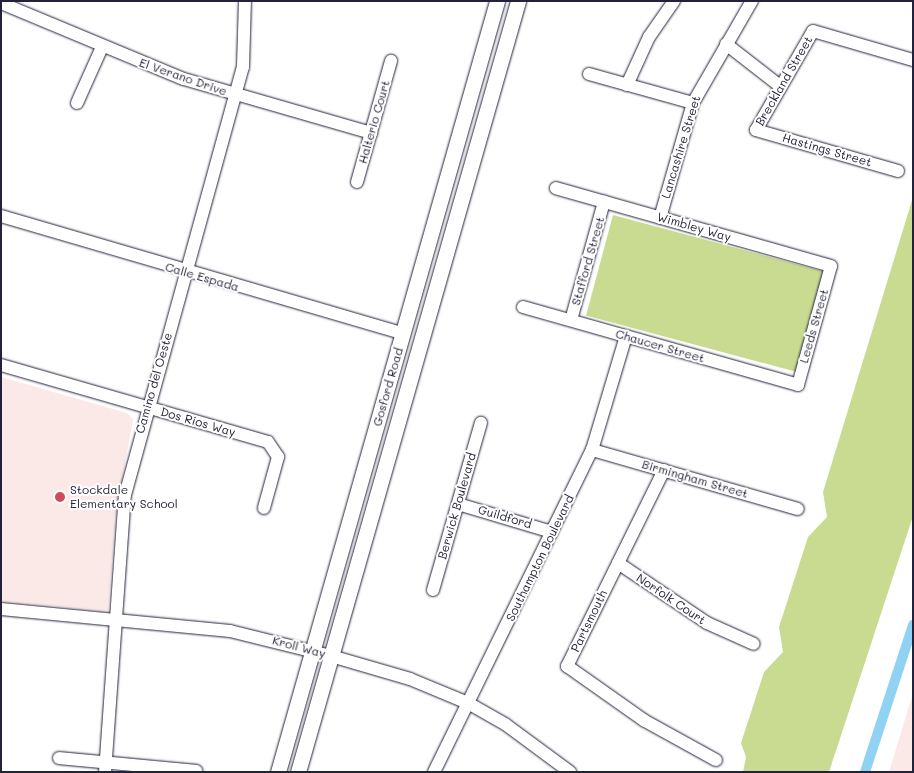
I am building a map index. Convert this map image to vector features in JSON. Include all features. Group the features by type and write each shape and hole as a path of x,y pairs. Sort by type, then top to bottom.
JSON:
{"main road":[{"name":"Gosford Road","path":"278,772 498,1"},
{"name":"Gosford Road","path":"298,772 518,1"}],"street":[{"name":"Camino del Oeste","path":"105,766 125,495 147,408 236,95 244,60 246,1"},
{"path":"627,85 650,37 674,1"},
{"name":"Lancashire Street","path":"660,218 693,104 752,1"},
{"name":"El Verano Drive","path":"1,2 102,47 236,95 371,133"},
{"name":"Breckland Street","path":"756,130 813,32 913,60"},
{"path":"726,44 780,86"},
{"path":"78,103 102,47"},
{"name":"Halterio Court","path":"357,182 391,61"},
{"path":"589,74 693,104"},
{"name":"Hastings Street","path":"756,130 898,171"},
{"name":"Wimbley Way","path":"556,188 831,266"},
{"name":"Stafford Street","path":"571,320 604,202"},
{"name":"Calle Espada","path":"1,216 186,273 404,334"},
{"name":"Leeds Street","path":"798,385 831,266"},
{"name":"Chaucer Street","path":"522,307 798,385"},
{"name":"Southampton Boulevard","path":"434,772 592,450 626,336"},
{"name":"Dos Rios Way","path":"1,365 268,442 276,449 264,508"},
{"name":"Berwick Boulevard","path":"433,590 481,423"},
{"name":"Birmingham Street","path":"592,450 798,509"},
{"name":"Partsmouth","path":"664,470 566,666 645,721 716,760"},
{"name":"Guildford","path":"458,504 552,532"},
{"name":"Norfolk Court","path":"618,563 707,623 754,644"},
{"name":"Kroll Way","path":"1,609 115,622 230,631 331,656 410,679 468,703 506,724 570,772"},
{"path":"59,758 105,766 196,771"}],"shaded area":[{"name":"Stockdale Elementary School","path":"1,377 127,413 133,419 116,514 108,612 1,601"},
{"path":"913,693 913,772 889,772"}],"green space":[{"path":"913,197 913,516 829,772 743,772 746,757 741,743 764,672 783,652 779,627 808,537 827,517 823,492"},
{"path":"613,215 824,271 797,372 586,315"}],"waterway":[{"path":"865,772 913,625"}],"place":[{"name":"Stockdale Elementary School","path":"60,497"}]}
